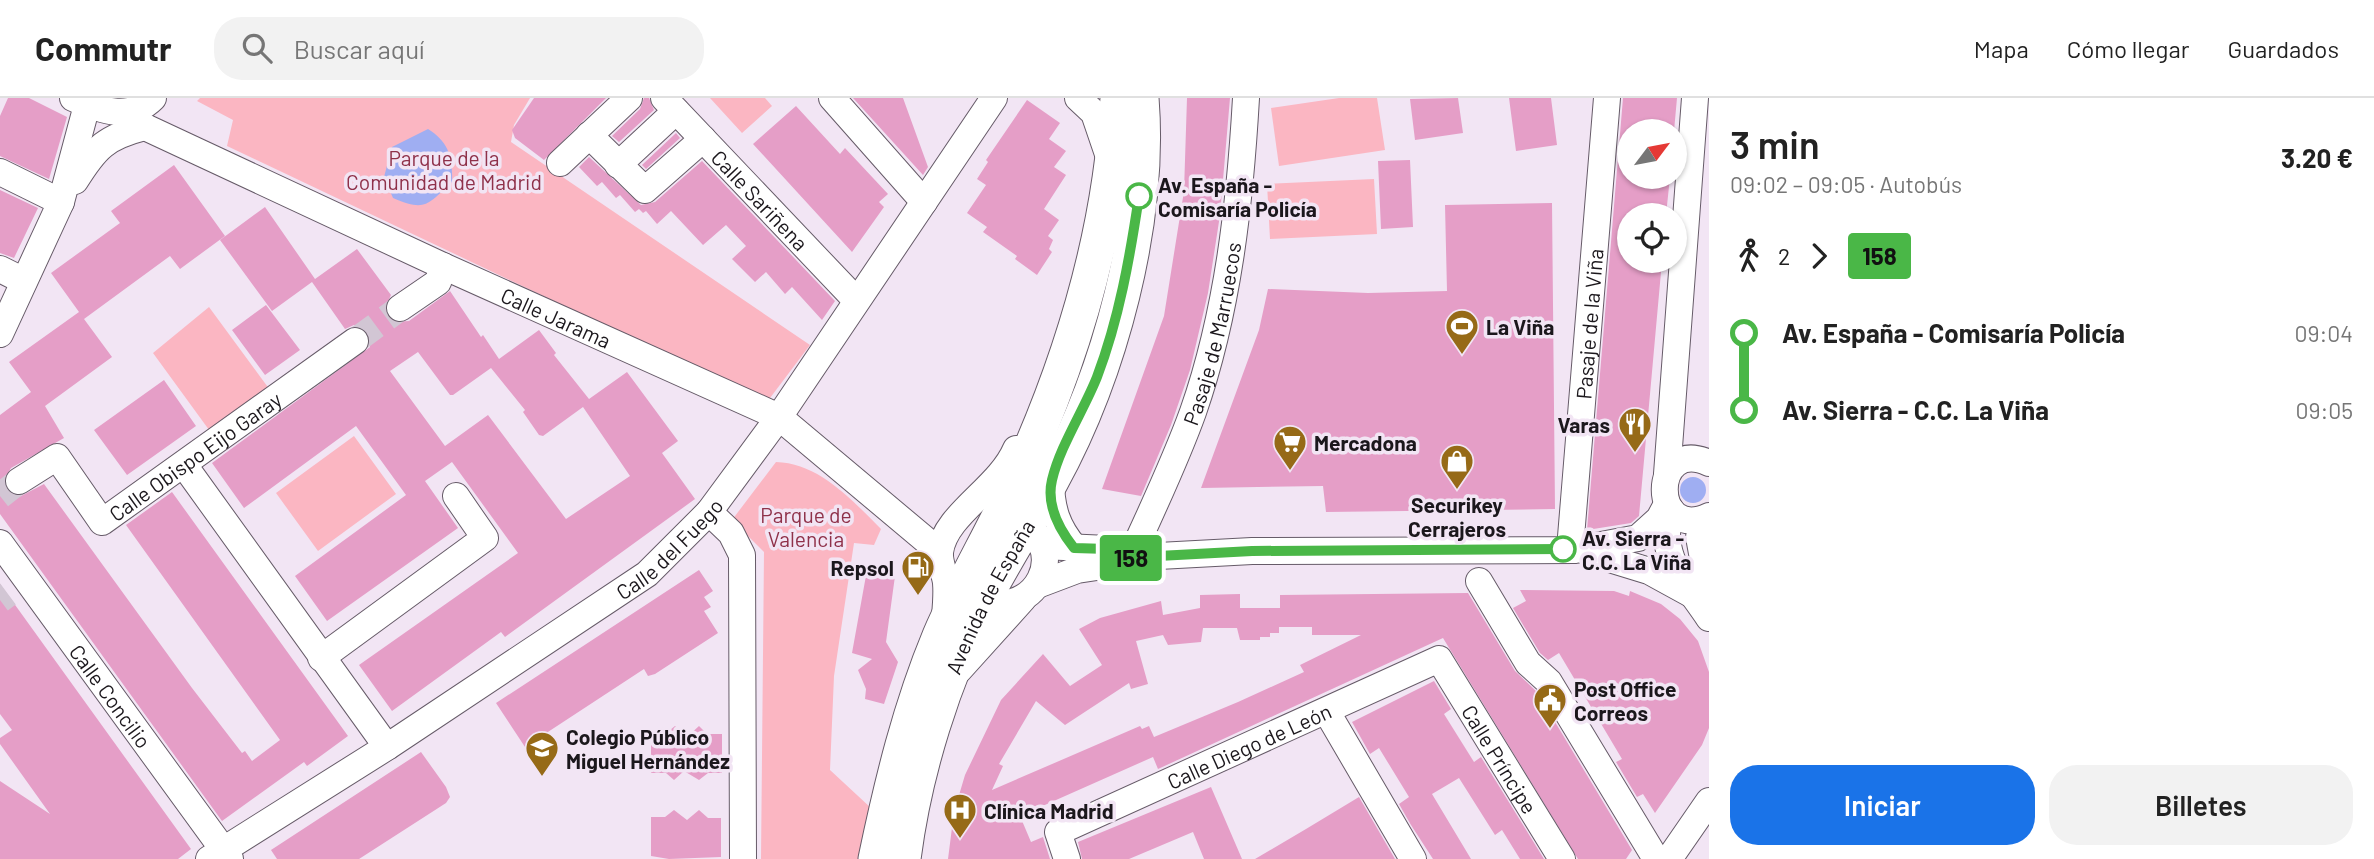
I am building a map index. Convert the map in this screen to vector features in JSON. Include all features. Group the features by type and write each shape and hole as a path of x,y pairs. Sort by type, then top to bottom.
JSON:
{"main road":[{"name":"Avenida de España","path":"1023,527 1064,362 1092,280 1113,172 1118,98"},
{"name":"Avenida de España","path":"876,859 896,761 945,625 963,592 1023,527 1051,481 1097,375 1127,274 1139,195 1141,98"},
{"name":"Avenida de España","path":"903,859 907,829 929,741 950,680 963,592"}],"street":[{"path":"560,163 629,98"},
{"path":"832,98 923,202"},
{"name":"Calle del Fuego","path":"221,856 648,574 709,512 779,417 994,98"},
{"path":"1078,98 1094,113 1113,172"},
{"name":"Pasaje de Marruecos","path":"1125,558 1160,494 1193,410 1218,322 1234,235 1246,98"},
{"name":"Pasaje de la Viña","path":"1572,549 1607,98"},
{"path":"1695,98 1699,168 1667,474 1663,484 1669,507 1666,548 1680,581 1700,593"},
{"path":"61,202 80,101 109,113 124,113 151,107"},
{"path":"618,165 670,105"},
{"name":"Calle Sariñena","path":"670,105 856,299"},
{"path":"0,334 61,202 94,152 151,107"},
{"name":"Calle Jarama","path":"151,107 443,267 779,417 940,552"},
{"path":"589,135 645,190 703,139"},
{"path":"0,172 61,202"},
{"path":"400,308 438,282 443,267"},
{"path":"0,269 24,281"},
{"name":"Calle Obispo Eijo Garay","path":"19,481 57,457 102,522 355,341"},
{"name":"Avenida de España","path":"940,552 955,519 1003,475 1041,394 1064,362"},
{"path":"1667,474 1682,461 1700,459 1709,462"},
{"path":"184,465 387,747"},
{"path":"1051,481 1051,504 1061,532 1074,548"},
{"path":"321,657 485,538 456,496"},
{"path":"940,552 941,567 963,592 1002,604 1077,570 1111,565 1125,558 1252,551 1572,549 1638,538 1669,507"},
{"path":"1669,507 1688,520 1705,518"},
{"path":"967,510 986,508 1074,548 1108,549 1125,558"},
{"path":"709,512 731,533 742,555 743,859"},
{"path":"1603,558 1657,552 1688,534 1705,518"},
{"path":"1705,518 1699,537 1700,593 1709,618"},
{"path":"950,680 1031,592 1045,566 1023,527"},
{"name":"Calle Concilio","path":"0,543 18,587 221,856"},
{"path":"1572,549 1649,570 1700,593"},
{"path":"1479,582 1528,663 1549,682 1656,859"},
{"name":"Calle Diego de León","path":"1067,859 1058,832 1439,659"},
{"name":"Calle Príncipe","path":"1439,659 1562,859"},
{"path":"1327,712 1413,859"},
{"path":"1670,859 1709,801"}],"green space":[{"name":"Parque de la Comunidad de Madrid","path":"200,98 530,98 514,125 511,142 810,345 767,402 227,146 233,120 197,101"},
{"path":"710,98 765,98 772,106 742,133"},
{"path":"1339,98 1377,98 1385,150 1279,166 1271,108"},
{"path":"1374,179 1377,234 1270,239 1267,184"},
{"path":"209,307 270,390 212,434 153,353"},
{"path":"354,436 396,494 318,551 276,493"},
{"name":"Parque de Valencia","path":"776,462 792,464 820,476 846,495 881,529 874,545 854,543 834,676 830,770 871,808 861,859 761,859 764,552 732,520"}],"water":[{"path":"428,129 441,139 448,151 452,165 452,182 426,204 413,205 393,198 384,177 392,147"},
{"path":"1693,477 1702,481 1706,490 1702,499 1693,503 1684,499 1680,490 1684,481"}],"building":[{"path":"8,98 29,98 67,117 49,179 0,156 0,116"},
{"path":"534,98 606,98 544,160 515,138 512,130"},
{"path":"644,98 649,98 654,110 619,142 612,136 640,109"},
{"path":"853,98 903,98 928,167 923,175"},
{"path":"1187,98 1230,98 1220,215 1208,293 1190,370 1171,425 1141,496 1102,489 1164,316 1184,191"},
{"path":"1458,98 1463,133 1415,140 1410,99"},
{"path":"1509,98 1551,98 1557,145 1516,151"},
{"path":"1623,98 1677,98 1675,119 1621,119"},
{"path":"1027,100 1060,123 1049,139 1066,151 1054,167 1066,175 1044,209 1059,220 1048,236 1053,240 1049,249 1052,252 1037,275 1015,259 1017,256 983,232 987,227 967,213 986,185 977,179 988,162 986,160"},
{"path":"796,106 840,154 845,148 888,194 879,202 884,207 852,252 753,144"},
{"path":"676,133 680,138 646,169 642,165"},
{"path":"589,157 641,205 655,202 702,161 835,301 822,320 792,287 785,294 766,272 755,282 732,259 746,246 726,225 703,245 671,211 657,224 646,211 643,213 639,209 635,212 620,195 616,198 602,182 597,186 579,167"},
{"path":"1410,160 1413,227 1381,229 1378,161"},
{"path":"174,165 225,236 180,269 170,256 84,319 112,357 45,406 64,438 11,468 3,482 11,495 19,497 44,484 192,688 242,753 245,751 252,761 280,740 126,525 172,492 348,736 307,766 304,762 222,821 0,514 0,415 31,392 9,362 79,312 51,273 120,223 111,211"},
{"path":"1617,170 1617,189 1669,189 1667,203 1617,203 1617,273 1661,273 1639,516 1631,523 1587,530"},
{"path":"0,190 38,208 14,258 0,253"},
{"path":"1552,203 1555,509 1326,512 1323,486 1201,488 1259,330 1268,289 1368,293 1447,291 1445,205"},
{"path":"265,207 315,279 357,249 391,295 384,310 394,322 409,321 450,291 499,359 539,330 556,353 554,355 589,399 627,372 678,441 662,453 695,499 505,637 501,632 392,711 359,665 518,553 452,462 425,481 458,528 327,621 295,576 406,495 356,426 244,508 212,463 370,347 367,331 354,325 345,329 312,282 272,311 220,240","holes":["418,352 450,395 491,368 525,410 523,412 539,435 543,436 583,407 630,476 566,519 488,415 445,446 390,371"]},
{"path":"266,305 300,350 265,375 232,330"},
{"path":"164,380 196,426 127,475 94,430"},
{"path":"699,570 713,591 704,597 711,607 704,611 718,633 655,674 648,676 644,669 525,747 496,703"},
{"path":"867,570 895,576 886,642 898,662 884,704 865,699 866,689 858,670 872,659 852,653"},
{"path":"0,584 191,849 178,859 0,859 0,781 50,814 0,744 0,738 12,730 0,714"},
{"path":"1520,590 1614,591 1629,596 1630,591 1661,604 1680,619 1698,641 1709,672 1709,728 1702,745 1655,813 1643,794 1637,797 1616,762 1622,759 1559,653 1548,660 1540,653 1513,608 1526,601"},
{"path":"1468,593 1515,671 1537,692 1632,850 1626,859 1578,859 1443,638 1158,769 1153,757 1020,816 1031,842 1043,837 1050,859 948,859 954,812 965,775 1001,700 1043,654 1070,686 1102,665 1079,629 1100,618 1161,601 1163,615 1200,608 1200,595 1240,594 1240,608 1280,608 1280,595","holes":["1279,627 1312,627 1312,635 1361,635 1300,665 1304,672 1238,702 1154,737 1149,726 1142,729 1140,726 992,790 1003,766 999,764 1036,701 1065,725 1129,683 1131,689 1148,684 1136,641 1163,635 1168,645 1201,642 1203,628 1237,628 1240,640 1260,640 1260,637 1270,637 1270,633 1279,633"]},
{"path":"1434,681 1451,709 1444,714 1474,762 1481,757 1544,859 1520,859 1502,830 1495,835 1459,778 1432,794 1471,859 1433,859 1411,825 1399,804 1409,797 1379,748 1370,754 1352,722"},
{"path":"675,726 687,737 699,726 707,734 722,734 722,773 708,773 699,780 684,771 674,780 666,773 651,773 651,733 665,734"},
{"path":"421,752 446,787 450,797 446,803 359,859 277,859 271,850"},
{"path":"1211,787 1242,859 1204,859 1193,832 1129,859 1082,859 1078,842"},
{"path":"1359,797 1395,859 1255,859 1306,829"},
{"path":"674,810 687,820 699,810 708,818 721,818 721,857 669,859 651,856 651,817 665,817"}],"tunnel":[{"path":"355,341 400,308"},
{"path":"0,496 19,481"},
{"path":"0,600 8,594"}],"bus line":[{"name":"158","path":"1139,196 1127,274 1097,375 1051,481 1051,504 1061,532 1074,548 1108,549 1121,558 1252,551 1563,549"}],"place":[{"name":"Av. España - Comisaría Policía","path":"1139,196"},
{"name":"La Viña","path":"1462,356"},
{"name":"Varas","path":"1635,454"},
{"name":"Mercadona","path":"1290,472"},
{"name":"Securikey Cerrajeros","path":"1457,491"},
{"name":"Av. Sierra - C.C. La Viña","path":"1563,549"},
{"name":"Repsol","path":"918,597"},
{"name":"Post Office Correos","path":"1550,730"},
{"name":"Colegio Público Miguel Hernández","path":"542,778"},
{"name":"Clínica Madrid","path":"960,840"}]}
